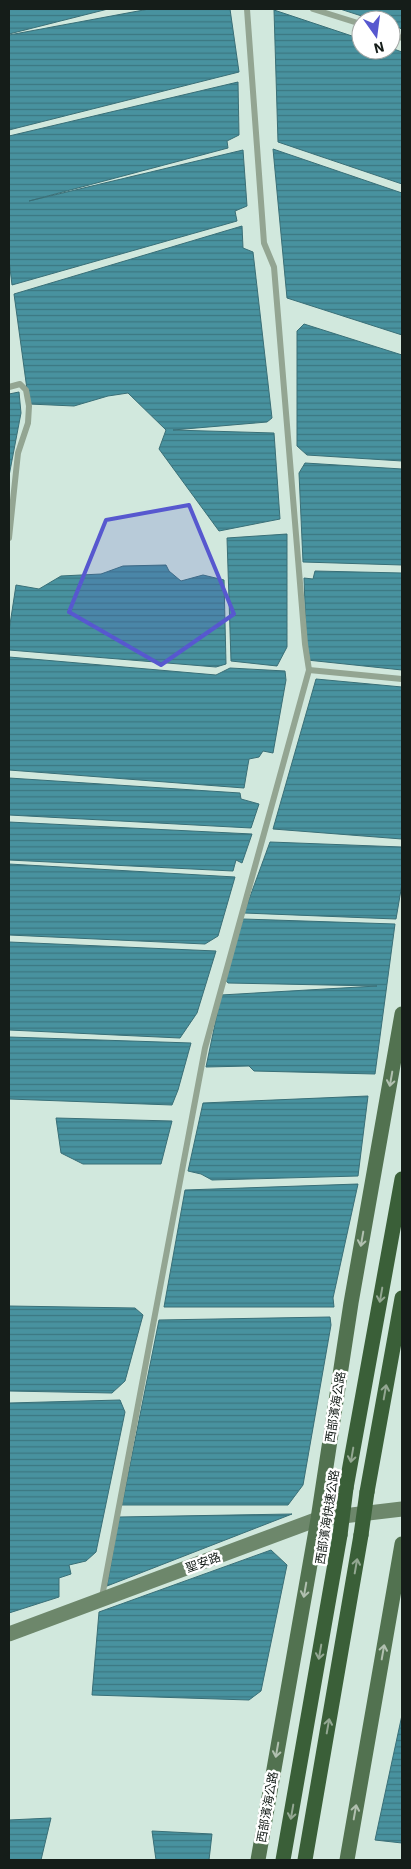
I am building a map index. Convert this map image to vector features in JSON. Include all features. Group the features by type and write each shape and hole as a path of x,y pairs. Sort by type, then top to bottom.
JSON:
{"highway":[{"name":"西部濱海快速公路","path":"284,1860 340,1535 346,1488 402,1178"},
{"path":"305,1860 402,1298"}],"main road":[{"name":"西部濱海公路","path":"258,1860 318,1519 351,1303 402,1014"},
{"path":"347,1860 402,1544"}],"street":[{"name":"聖安路","path":"9,1634 318,1519 402,1509"}],"lane":[{"path":"101,1600 205,1048 309,670 304,634 274,267 264,243 247,9"},
{"path":"313,9 351,21"},
{"path":"9,387 20,384 26,390 29,406 28,423 18,453 9,538"},
{"path":"309,670 402,679"}],"highlighted area":[{"path":"189,505 234,614 161,665 69,612 106,520"}],"water":[{"path":"9,9 108,9 9,34"},
{"path":"149,9 230,9 239,72 9,130 9,35"},
{"path":"340,9 402,9 402,29 401,10 351,10 351,13"},
{"path":"274,10 351,36 351,60 401,60 402,52 402,184 278,142"},
{"path":"238,82 239,135 227,141 228,148 29,201 243,150 247,206 235,211 237,221 12,285 9,260 9,136"},
{"path":"273,149 402,193 402,335 287,298"},
{"path":"242,226 243,248 253,252 272,418 267,422 173,430 274,433 280,519 219,531 159,449 166,430 128,393 108,396 74,406 29,404 14,294"},
{"path":"304,324 402,355 402,461 307,455 297,446 297,331"},
{"path":"19,392 21,413 9,476 9,394"},
{"path":"305,463 402,469 402,565 303,562 299,473"},
{"path":"287,534 287,647 277,666 231,661 227,538"},
{"path":"166,565 169,571 181,581 203,575 224,580 226,664 216,667 9,650 9,631 16,585 39,589 61,576 101,574 123,566"},
{"path":"315,571 402,573 402,670 307,660 304,578 313,579"},
{"path":"9,657 216,675 230,668 285,671 286,680 273,753 263,751 259,757 249,759 244,788 9,770"},
{"path":"316,679 402,687 402,839 273,829"},
{"path":"9,778 240,793 241,799 259,804 251,828 9,815"},
{"path":"9,822 252,834 242,863 236,860 233,871 9,860"},
{"path":"270,842 402,847 402,884 396,919 244,913"},
{"path":"9,864 235,877 218,936 205,944 9,935"},
{"path":"243,919 395,924 375,1074 254,1071 249,1066 206,1067 221,995 377,986 228,983 224,978"},
{"path":"9,942 216,951 197,1013 180,1038 9,1030"},
{"path":"9,1037 191,1043 172,1105 9,1099"},
{"path":"368,1096 358,1176 212,1180 201,1174 188,1171 203,1103"},
{"path":"56,1118 172,1121 161,1164 83,1164 61,1153"},
{"path":"358,1184 333,1298 334,1307 164,1307 185,1190"},
{"path":"9,1306 135,1308 143,1315 125,1381 112,1393 9,1391"},
{"path":"330,1317 331,1325 303,1485 288,1505 122,1505 159,1320"},
{"path":"120,1400 125,1412 96,1552 86,1561 69,1565 71,1574 59,1578 59,1597 9,1613 9,1403"},
{"path":"292,1514 107,1586 119,1517"},
{"path":"271,1550 287,1565 261,1691 249,1700 92,1695 99,1612"},
{"path":"402,1715 402,1843 375,1840"},
{"path":"51,1818 41,1860 9,1860 9,1820"},
{"path":"152,1831 212,1834 209,1860 156,1860"}]}
